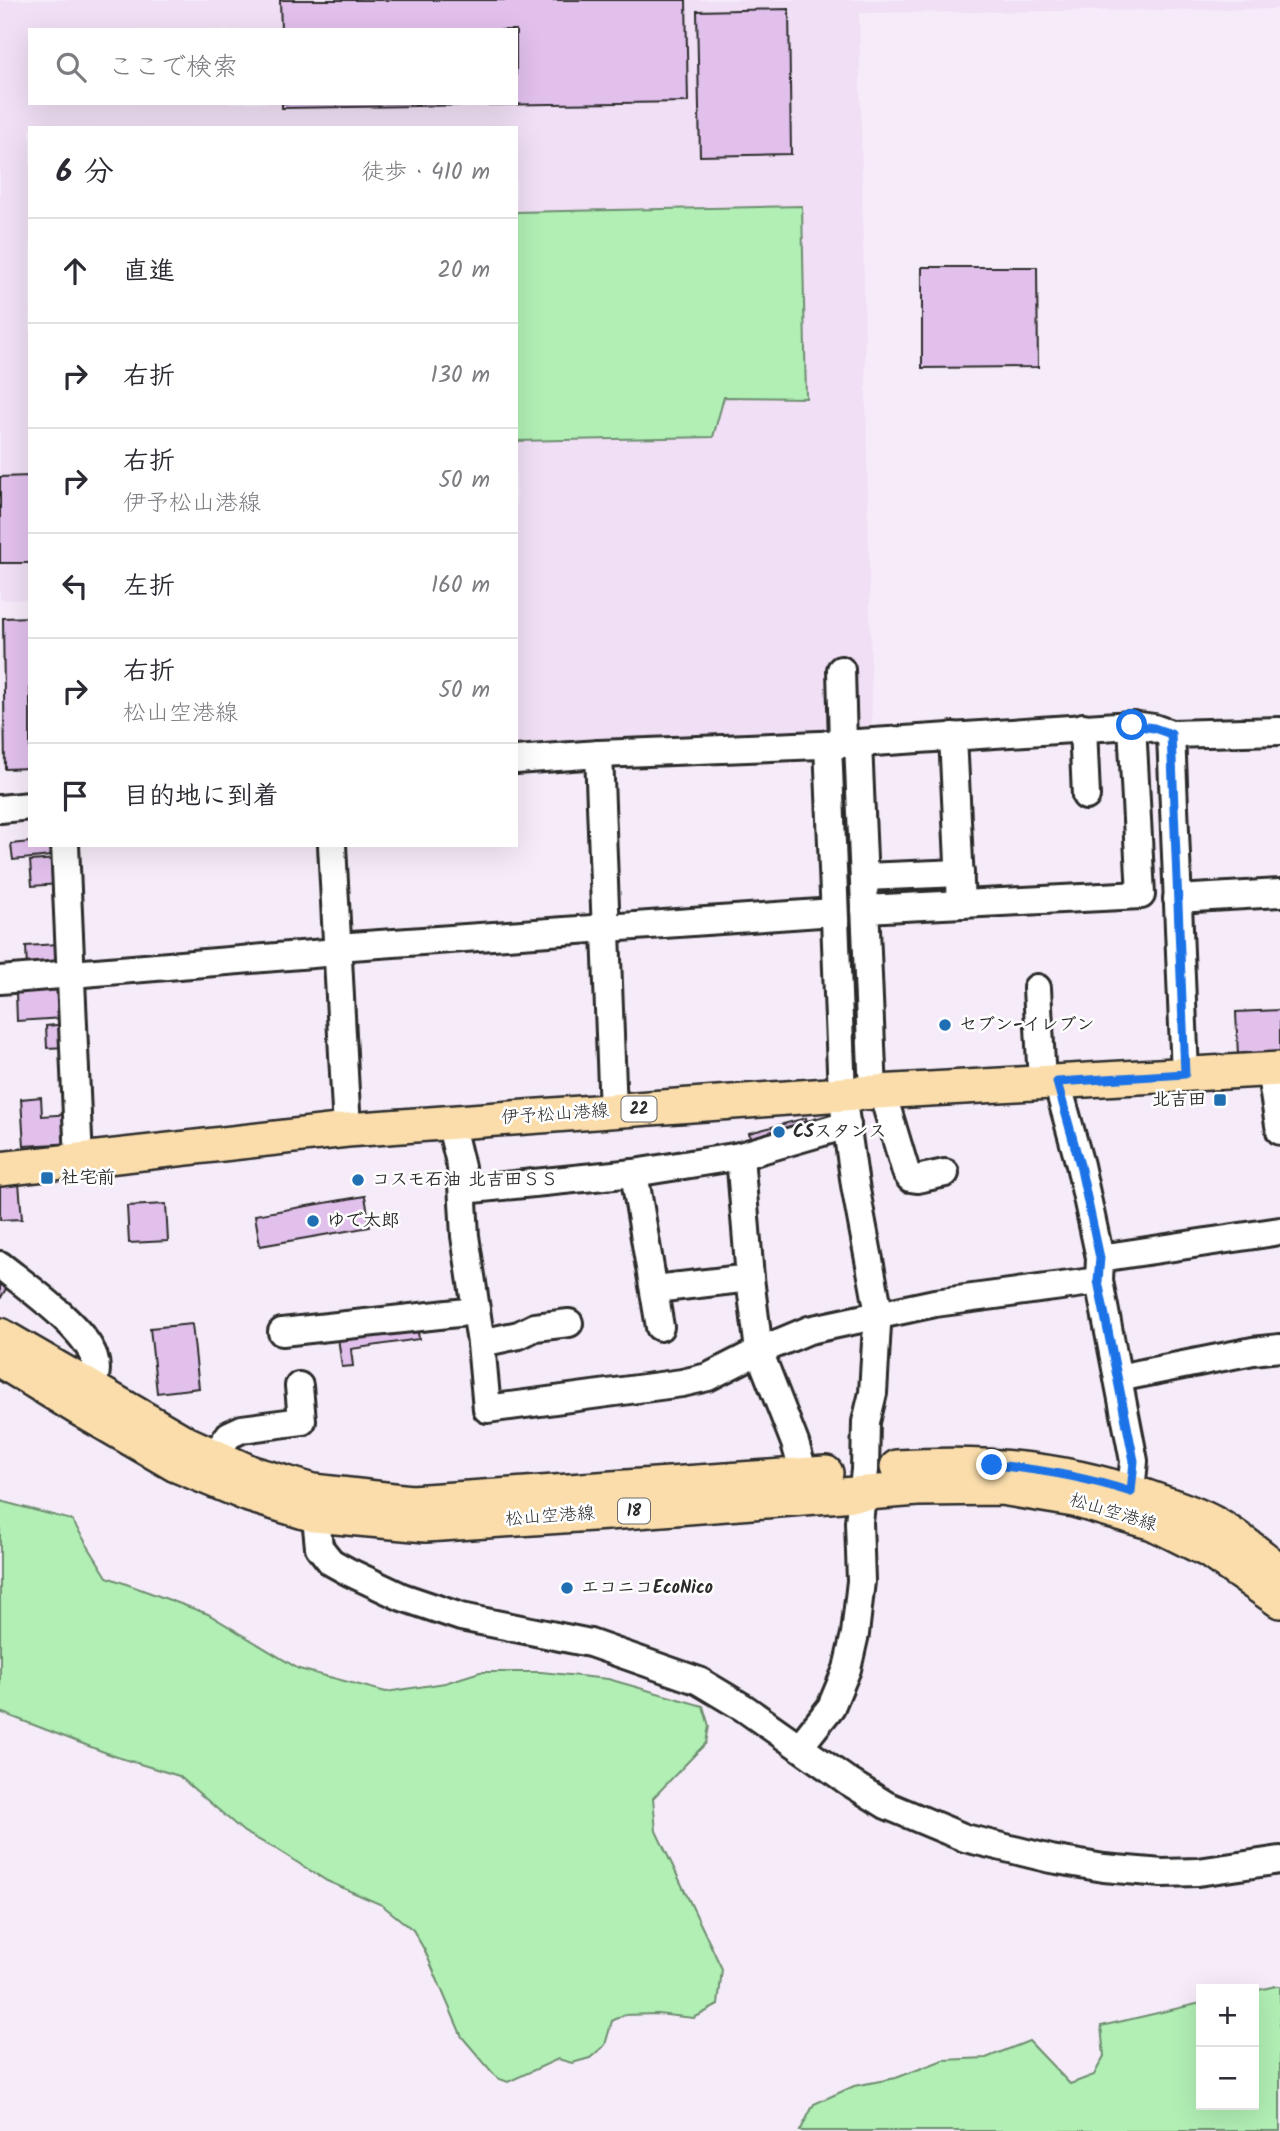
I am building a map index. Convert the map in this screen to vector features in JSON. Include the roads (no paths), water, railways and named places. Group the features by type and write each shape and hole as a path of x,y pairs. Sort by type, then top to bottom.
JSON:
{"main road":[{"name":"伊予松山港線","path":"0,1169 347,1130 613,1111 861,1101 1050,1082 1275,1069"},
{"name":"松山空港線","path":"0,1335 186,1443 314,1503 411,1502 803,1474 918,1489 1001,1488 1086,1503 1153,1524 1209,1551 1280,1601"},
{"name":"松山空港線","path":"0,1360 176,1465 249,1495 314,1503 426,1525 638,1511 864,1481 956,1464 992,1465 1039,1469 1101,1482 1215,1523 1280,1572"}],"street":[{"path":"841,670 843,744 834,912 861,1101 910,1178 945,1173"},
{"path":"865,909 1141,895 1132,725"},
{"path":"518,760 843,744 1132,725 1171,734 1280,731"},
{"path":"1083,727 1086,796"},
{"path":"1171,734 1185,1074"},
{"path":"953,736 961,904"},
{"path":"800,1746 831,1707 856,1634 860,1581 859,1522 864,1481 866,1422 873,1393 878,1316 874,1280 855,1185 861,1101 865,909 864,877 843,744"},
{"path":"599,754 613,1111"},
{"path":"0,808 28,806"},
{"path":"65,847 79,1160"},
{"path":"332,847 347,1130"},
{"path":"864,877 960,873"},
{"path":"1177,899 1280,893"},
{"path":"0,981 606,927 834,912"},
{"path":"1037,988 1050,1082 1080,1165 1134,1461 1131,1492"},
{"path":"1275,1069 1280,1131"},
{"path":"463,1190 634,1173 740,1156 861,1101"},
{"path":"450,1122 461,1167 465,1236 481,1343 487,1409 682,1383 708,1377 809,1330 1280,1231"},
{"path":"740,1156 759,1351 795,1443 803,1474"},
{"path":"634,1173 660,1327"},
{"path":"0,1265 71,1325 87,1343 97,1372 92,1389"},
{"path":"654,1289 750,1278"},
{"path":"282,1332 476,1311"},
{"path":"481,1343 519,1335 535,1327 569,1323"},
{"path":"1118,1378 1280,1348"},
{"path":"214,1456 229,1435 243,1429 302,1421 299,1386"},
{"path":"314,1503 319,1548 331,1562 349,1572 402,1597 461,1617 590,1643 699,1681 744,1707 886,1805 965,1838 1091,1866 1162,1873 1198,1872 1280,1860"}],"place":[{"name":"セブン-イレブン","path":"945,1025"},
{"name":"北吉田","path":"1220,1100"},
{"name":"CSスタンス","path":"779,1132"},
{"name":"社宅前","path":"47,1178"},
{"name":"コスモ石油 北吉田ＳＳ","path":"358,1180"},
{"name":"ゆで太郎","path":"313,1221"},
{"name":"エコニコEcoNico","path":"567,1588"}]}
